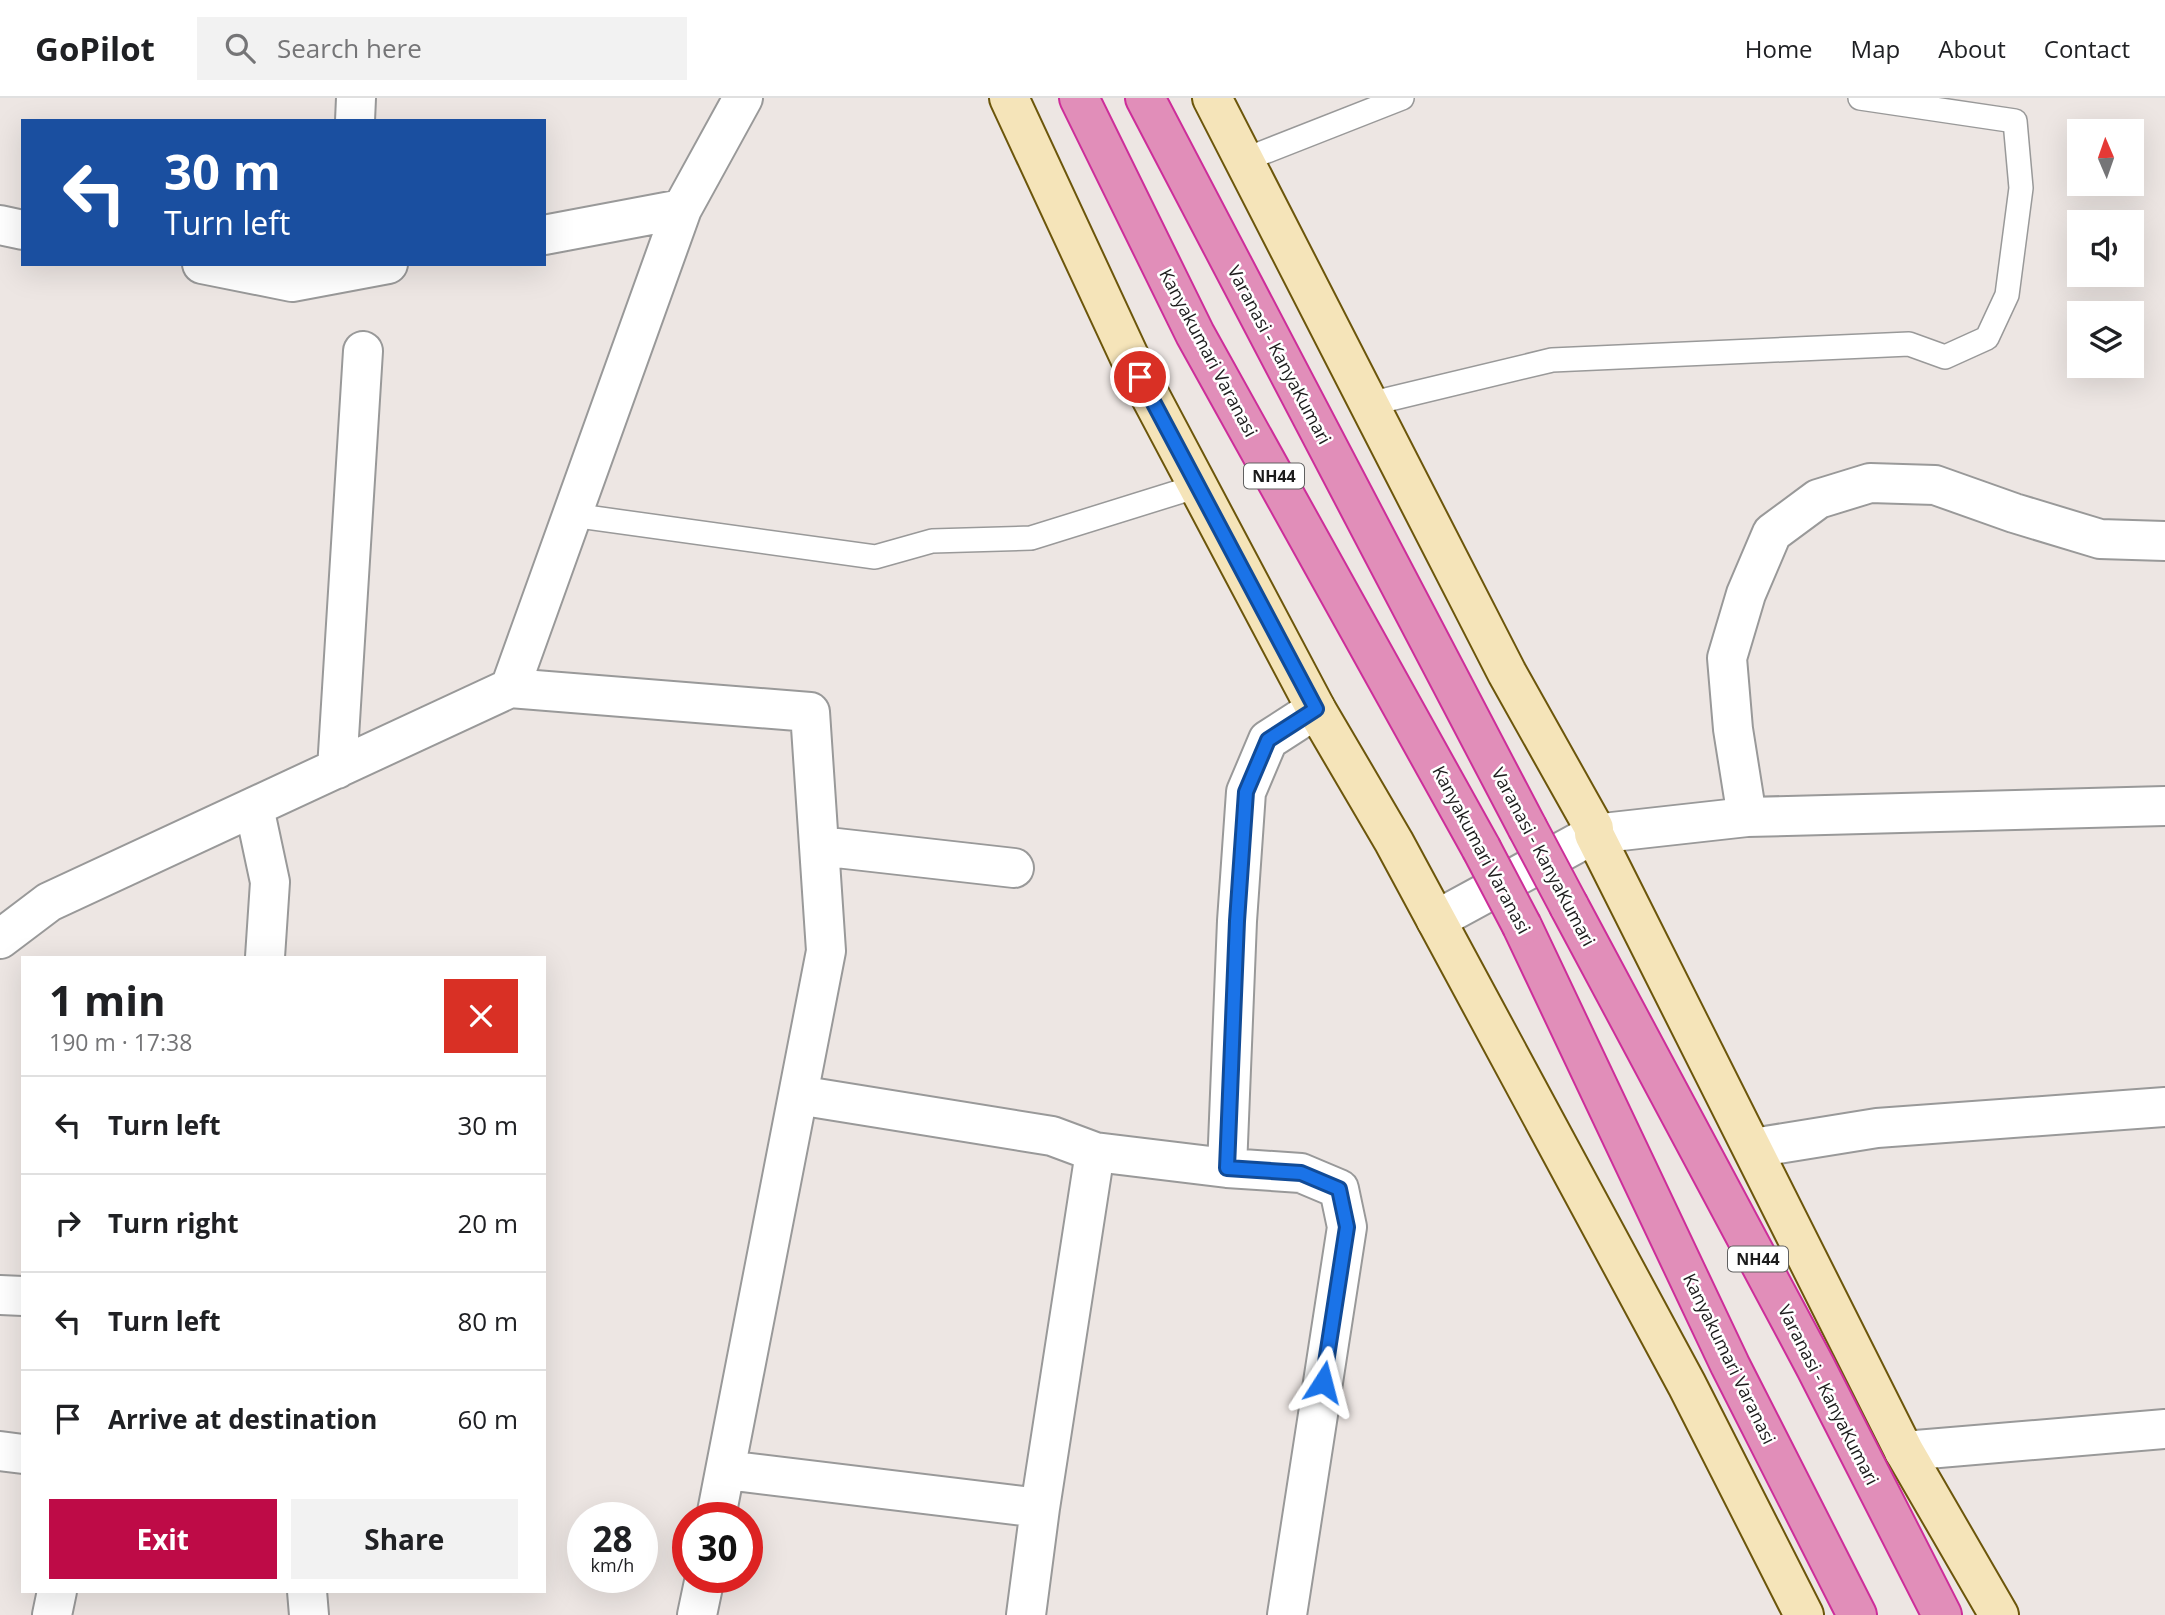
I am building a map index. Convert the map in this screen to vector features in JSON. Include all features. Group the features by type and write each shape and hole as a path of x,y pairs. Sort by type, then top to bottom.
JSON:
{"highway":[{"name":"Kanyakumari Varanasi","path":"1079,98 1195,334 1482,848 1522,926 1730,1365 1857,1615"},
{"name":"Varanasi - KanyaKumari","path":"1145,98 1527,827 1815,1366 1942,1615"}],"street":[{"path":"355,119 356,98"},
{"path":"510,688 681,209 743,98"},
{"path":"1009,98 1129,356 1316,709 1394,842 1687,1385 1804,1615"},
{"path":"1212,98 1507,673 1594,828 1594,834 1904,1451 1999,1615"},
{"path":"546,235 681,209"},
{"path":"0,225 21,230"},
{"path":"212,266 292,282 348,268 368,266"},
{"path":"337,769 363,351"},
{"path":"1747,817 1732,729 1727,658 1746,594 1772,533 1818,499 1870,483 1935,485 2100,539 2165,541"},
{"path":"0,939 49,902 510,688 810,712 826,951 719,1502"},
{"path":"1227,1168 1237,921 1246,792 1268,740 1316,709"},
{"path":"1436,920 1594,834 1747,817 2165,806"},
{"path":"254,807 270,882 265,956"},
{"path":"819,846 1014,868"},
{"path":"798,1095 1052,1136 1095,1152 1227,1168 1301,1173 1339,1189 1347,1227 1287,1615"},
{"path":"1753,1148 1877,1128 2165,1107"},
{"path":"1026,1615 1095,1152"},
{"path":"0,1295 21,1297"},
{"path":"1904,1451 2165,1429"},
{"path":"0,1451 21,1454"},
{"path":"726,1470 1040,1508"},
{"path":"52,1615 57,1593"},
{"path":"307,1593 309,1615"},
{"path":"697,1615 702,1593"}],"lane":[{"path":"1244,160 1402,98"},
{"path":"1369,404 1552,360 1909,344 1945,357 1987,338 2007,295 2021,188 2015,121 1860,98"},
{"path":"572,515 875,557 932,541 1031,538 1198,486"}],"route":[{"path":"1140,377 1316,709 1268,740 1246,792 1237,921 1227,1168 1301,1173 1339,1189 1347,1227 1323,1382"}]}
